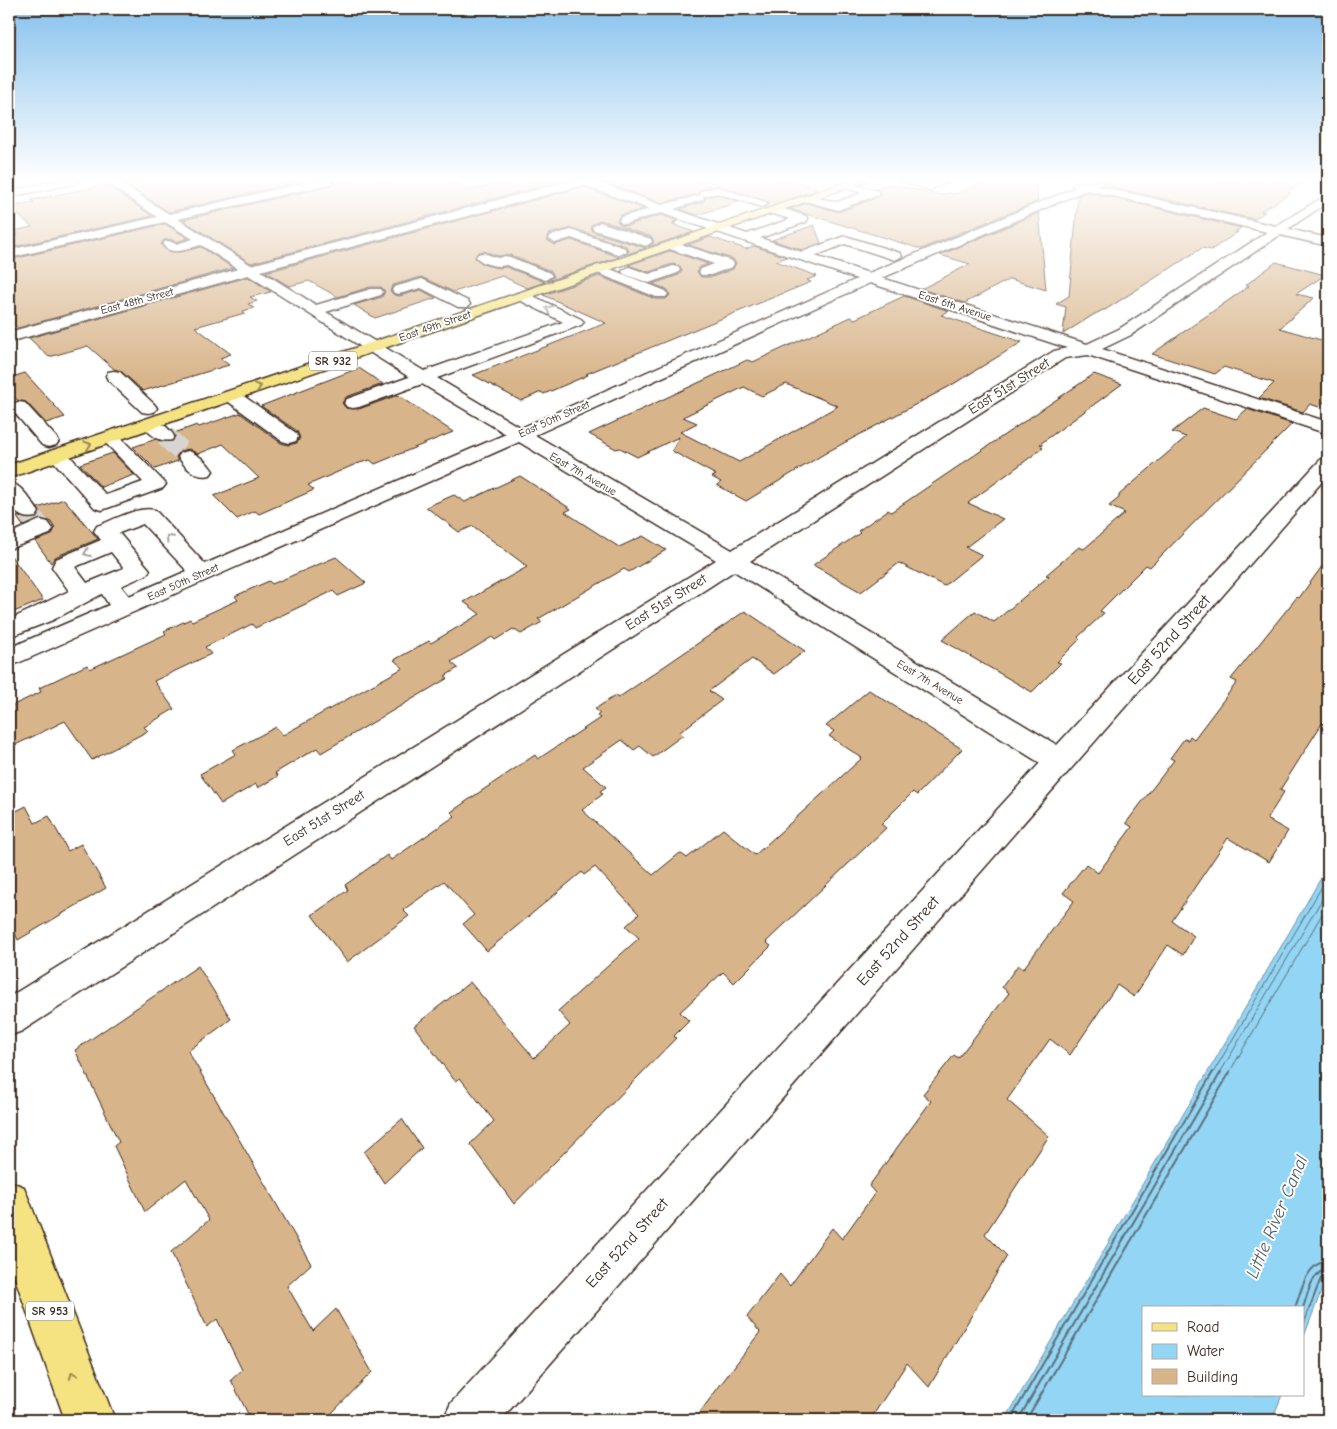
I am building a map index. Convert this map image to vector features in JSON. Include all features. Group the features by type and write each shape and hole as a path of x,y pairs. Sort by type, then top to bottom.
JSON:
{"main road":[{"name":"East 49th Street","path":"9,472 54,448 366,344 522,296 611,262 636,248"},
{"name":"East 49th Street","path":"9,454 110,438 150,416 232,396 464,304 546,276 611,262 662,248"},
{"name":"SR 953","path":"9,1202 90,1420"}],"street":[{"path":"9,254 36,248"},
{"name":"East 7th Avenue","path":"213,248 366,344 518,436 732,560 1060,761"},
{"name":"East 48th Street","path":"9,337 334,248"},
{"path":"591,248 661,294"},
{"path":"680,248 727,264 706,272"},
{"path":"758,254 774,248"},
{"name":"East 6th Avenue","path":"778,248 1328,428"},
{"path":"803,256 825,248"},
{"path":"869,248 895,256"},
{"name":"East 50th Street","path":"9,658 518,436 942,248"},
{"name":"East 51st Street","path":"9,1018 1060,354 1087,350 1125,332 1251,248"},
{"path":"483,257 498,263 505,260 546,276"},
{"path":"611,262 649,279 673,270"},
{"path":"399,290 438,278"},
{"path":"422,283 464,304"},
{"path":"313,311 376,292"},
{"path":"353,403 576,322 522,296"},
{"path":"114,376 150,416 165,436"},
{"path":"232,396 289,438"},
{"path":"19,407 102,504 156,484 110,438"},
{"path":"188,457 203,471"},
{"name":"East 52nd Street","path":"468,1420 1328,462"},
{"path":"9,542 42,529 10,492"},
{"path":"9,629 138,570 105,531 147,515 202,574"},
{"path":"84,594 63,567 64,564 114,542"},
{"path":"106,584 124,607"}],"water":[{"name":"Little River Canal","path":"1328,866 1328,1273 1304,1336 1304,1306 1142,1306 1142,1396 1282,1396 1272,1420 1005,1420"}],"building":[{"path":"62,248 164,248 166,250 181,252 202,248 233,268 18,328 9,319 9,260"},
{"path":"227,248 309,248 251,263"},
{"path":"357,248 593,248 619,257 547,281 554,276 551,271 510,255 498,256 484,251 478,252 475,258 485,265 498,268 506,267 545,282 527,288 502,276 454,292 421,277 393,285 390,291 394,295 399,296 421,290 436,298 375,318 354,305 382,297 385,291 381,287 370,287 338,297 309,281 289,286 266,272"},
{"path":"627,248 646,248 623,255 629,251"},
{"path":"697,248 759,248 787,257 776,261 817,276 807,280 811,282 586,374 588,375 544,394 541,392 521,401 473,375 606,323 543,295 599,276 655,299 666,299 670,295 668,290 653,284 679,275 682,271 680,266 672,264 649,272 628,265 670,251 708,264 700,267 697,271 701,277 712,277 733,269 736,263 733,259"},
{"path":"957,248 1042,248 1046,290 1010,279 965,303 921,289 970,264 940,255"},
{"path":"1073,248 1214,248 1211,250 1202,248 1105,310 1093,315 1063,334 1066,307 1056,304 1069,296"},
{"path":"1276,262 1325,275 1296,294 1314,298 1280,328 1328,342 1328,398 1319,407 1310,404 1303,412 1259,398 1274,383 1224,367 1215,374 1152,354 1249,286 1246,285"},
{"path":"248,277 271,292 250,297 257,301 248,304 254,308 243,311 245,313 195,327 231,354 220,358 229,365 143,391 121,371 114,369 88,346 49,357 29,338"},
{"path":"904,296 949,311 941,315 1022,342 950,386 829,451 746,501 717,485 721,482 712,477 716,475 672,451 679,437 637,457 620,448 616,449 589,434 747,360 753,362 851,317 855,319","holes":["786,384 838,406 739,462 680,432 697,423 683,417 744,387 762,396"]},
{"path":"359,368 383,384 346,397 342,403 346,408 359,409 398,395 453,432 375,464 370,460 356,464 308,485 314,490 259,514 255,511 237,519 214,496 259,478 223,444 198,454 189,449 180,451 176,457 178,461 155,469 133,447 156,439 163,442 172,442 176,437 174,433 197,425 199,427 240,413 281,443 288,445 297,443 300,438 297,431 261,406"},
{"path":"25,373 65,417 46,423 26,402 17,400 9,391 9,378"},
{"path":"1094,374 1122,384 1040,444 1043,445 1041,447 1043,448 968,503 1003,519 966,547 982,555 944,586 899,563 861,592 813,565 860,533 858,531 888,510 891,512"},
{"path":"1203,408 1236,419 1247,409 1292,424 1150,567 1146,565 1100,611 1104,613 1078,637 1080,639 1057,662 1061,663 1032,692 942,640 975,611 994,622 1049,576 1046,575 1079,547 1084,549 1125,513 1109,506 1119,498 1119,495 1186,437 1172,432"},
{"path":"113,453 134,475 101,487 80,464"},
{"path":"520,476 571,509 565,512 619,547 643,536 666,550 629,572 624,569 538,619 542,622 521,634 513,629 495,640 492,637 451,662 458,668 445,676 448,678 321,753 317,748 275,773 278,776 258,788 256,784 221,804 200,774 236,754 233,750 276,727 283,735 403,668 394,660 429,641 431,643 480,614 464,602 527,567 473,526 459,532 426,507 454,495 465,502"},
{"path":"64,499 98,539 55,557 51,563 35,541 52,535 55,528 50,521 39,518 23,526 16,516 36,519 41,513 38,508"},
{"path":"9,553 43,600 9,614"},
{"path":"336,557 366,583 338,596 333,591 255,628 252,624 205,647 211,654 154,681 174,709 144,727 148,731 92,760 65,721 9,748 9,707 41,692 39,688 87,665 90,669 166,634 164,631 190,619 192,621 238,600 235,596 269,581 272,584"},
{"path":"1328,558 1328,714 1280,790 1284,792 1267,819 1288,831 1269,862 1228,838 1172,921 1194,936 1183,955 1168,945 1134,997 1117,985 1070,1055 1050,1039 1007,1100 1049,1136 985,1234 1007,1256 929,1387 907,1363 870,1420 694,1420 760,1332 747,1317 780,1274 790,1286 832,1228 842,1239 875,1193 869,1186 931,1101 923,1094 954,1055 958,1058 1009,993 1002,987 1018,965 1023,969 1074,901 1063,893 1086,864 1098,873 1132,827 1126,823 1174,760 1170,758 1184,739 1188,740 1190,736 1194,739 1237,682 1231,679 1297,597 1299,598"},
{"path":"745,611 805,651 774,674 752,659 709,691 722,700 680,732 683,735 653,757 640,746 634,750 622,740 583,767 606,787 600,791 603,794 582,810 653,875 680,853 687,858 723,829 755,855 862,758 829,736 834,731 826,726 869,690 962,749 917,795 913,792 881,824 886,828 766,942 771,946 734,983 723,972 680,1012 689,1021 674,1036 676,1038 514,1204 470,1144 494,1121 460,1078 455,1081 414,1026 470,982 534,1058 570,1025 558,1011 639,938 626,926 639,914 595,867 584,875 582,872 487,951 463,924 474,915 444,881 403,910 409,916 347,962 312,915 348,890 345,885 387,855 391,860 455,816 451,812 474,796 535,755 538,759 600,718 597,716 600,713 595,709 615,696 618,698"},
{"path":"26,806 35,823 49,816 68,851 81,844 106,888 18,940 9,920 9,815"},
{"path":"198,966 231,1019 188,1051 311,1264 287,1286 313,1331 336,1309 372,1372 325,1420 251,1420 231,1380 242,1370 217,1319 207,1327 171,1252 209,1220 186,1179 145,1212 114,1146 119,1142 75,1050"},
{"path":"402,1119 422,1148 384,1183 364,1152"}],"tunnel":[{"path":"165,436 188,457"},
{"path":"28,512 40,527"}]}
